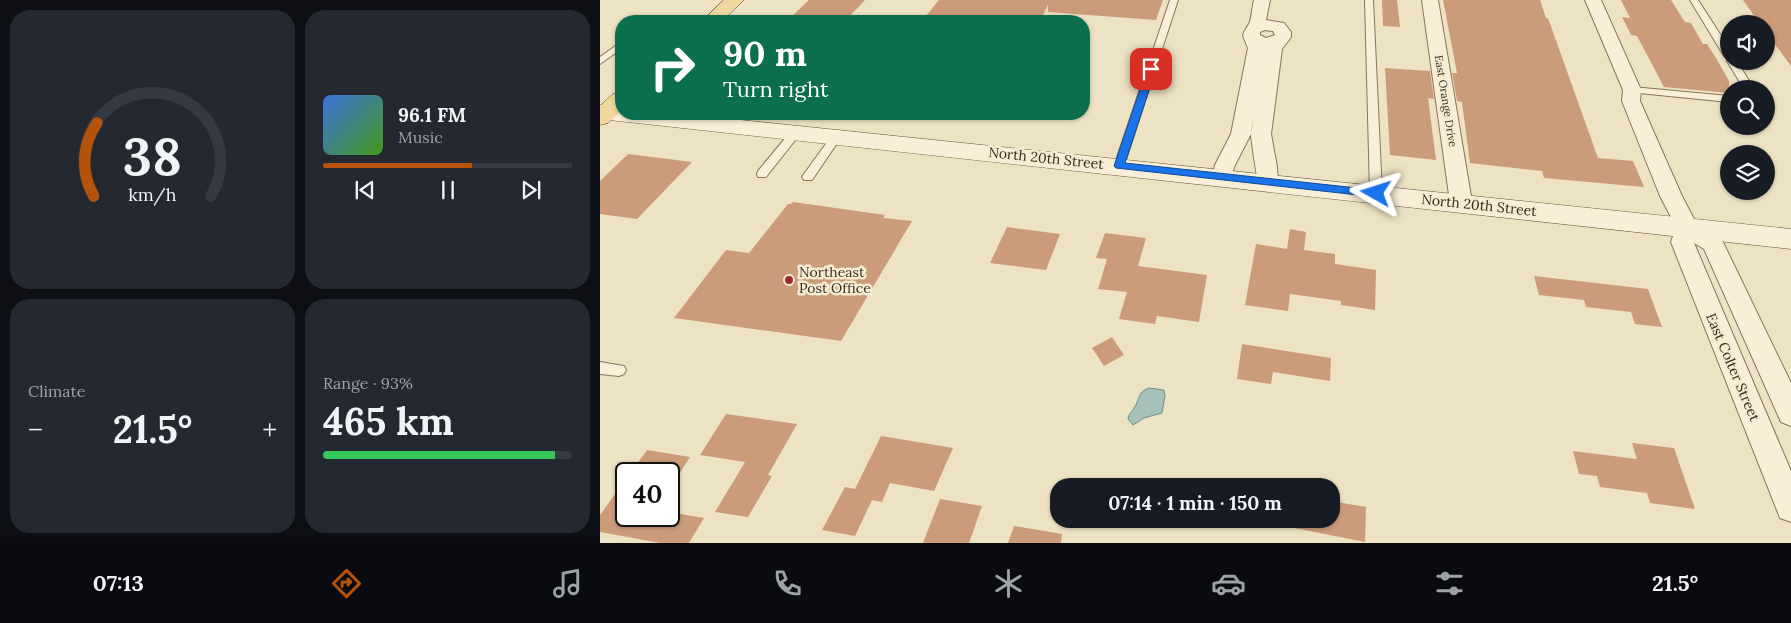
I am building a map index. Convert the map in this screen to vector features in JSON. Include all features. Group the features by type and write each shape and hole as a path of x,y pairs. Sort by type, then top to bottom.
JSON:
{"main road":[{"path":"718,15 735,0"}],"street":[{"path":"1222,177 1225,165 1241,134 1257,48 1254,33 1262,0"},
{"name":"East Orange Drive","path":"1430,0 1461,202"},
{"path":"1593,0 1632,90 1631,101 1671,196 1688,227 1714,244 1791,413"},
{"path":"1267,182 1267,167 1261,134 1273,49 1278,34 1278,8"},
{"path":"1254,33 1267,43 1278,34"},
{"name":"North 20th Street","path":"693,120 1791,238"},
{"name":"East Colter Street","path":"1688,227 1682,242 1791,507"}],"lane":[{"path":"1119,166 1174,0"},
{"path":"1369,0 1376,193"},
{"path":"1694,0 1720,42"},
{"path":"600,61 615,50"},
{"path":"1632,90 1720,97"},
{"path":"762,174 796,132"},
{"path":"808,176 837,136"},
{"path":"600,368 619,370"}],"water":[{"path":"1149,388 1164,390 1165,396 1162,413 1144,418 1133,425 1128,419 1129,415 1142,392"}],"building":[{"path":"809,0 865,0 851,15 793,15"},
{"path":"939,0 1163,0 1156,20 1048,12 1048,5 1043,15 927,15"},
{"path":"1382,0 1397,0 1400,27 1383,26"},
{"path":"1443,0 1540,0 1598,158 1633,161 1644,187 1544,178 1542,171 1470,163 1462,102 1457,101 1452,73 1457,73"},
{"path":"1621,0 1671,0 1685,22 1691,23 1703,44 1707,44 1720,65 1720,70 1723,70 1728,80 1720,80 1720,92 1664,87 1637,36 1631,35 1622,17 1630,18"},
{"path":"1743,0 1791,0 1791,66 1775,44 1775,15 1754,15"},
{"path":"1385,68 1430,71 1434,99 1428,98 1436,160 1390,155"},
{"path":"628,154 692,162 637,219 600,214 600,181"},
{"name":"Northeast Post Office","path":"793,202 885,215 883,218 912,221 841,341 674,318 726,250 749,253 788,204"},
{"path":"1007,227 1060,234 1046,270 990,263"},
{"path":"1290,229 1306,232 1304,250 1335,254 1335,264 1376,270 1375,310 1341,305 1341,301 1290,294 1288,311 1245,305 1256,244 1287,249"},
{"path":"1105,233 1146,238 1138,266 1207,275 1199,322 1157,316 1155,324 1119,319 1127,292 1098,289 1107,259 1096,258"},
{"path":"1534,276 1648,289 1662,327 1635,324 1631,312 1586,307 1584,300 1539,295"},
{"path":"1112,337 1124,355 1104,366 1092,348"},
{"path":"1242,344 1331,358 1330,381 1273,372 1271,384 1237,379"},
{"path":"726,414 797,424 768,475 772,476 748,517 715,512 745,462 700,455"},
{"path":"881,436 953,448 934,491 890,483 882,502 872,500 855,536 822,530 845,487 855,489"},
{"path":"1632,443 1674,448 1695,509 1650,503 1647,493 1600,487 1597,476 1579,474 1573,451 1637,459"},
{"path":"647,450 690,457 680,472 680,462 638,462"},
{"path":"615,494 615,527 680,527 680,514 704,518 689,543 660,543 600,532 600,515"},
{"path":"940,499 982,506 969,543 923,543"},
{"path":"1340,503 1366,507 1365,542 1294,528 1340,528"},
{"path":"1014,526 1062,534 1061,543 1008,543"}],"place":[{"name":"Northeast Post Office","path":"789,280"}],"route":[{"path":"1151,69 1119,166 1376,193"}]}
